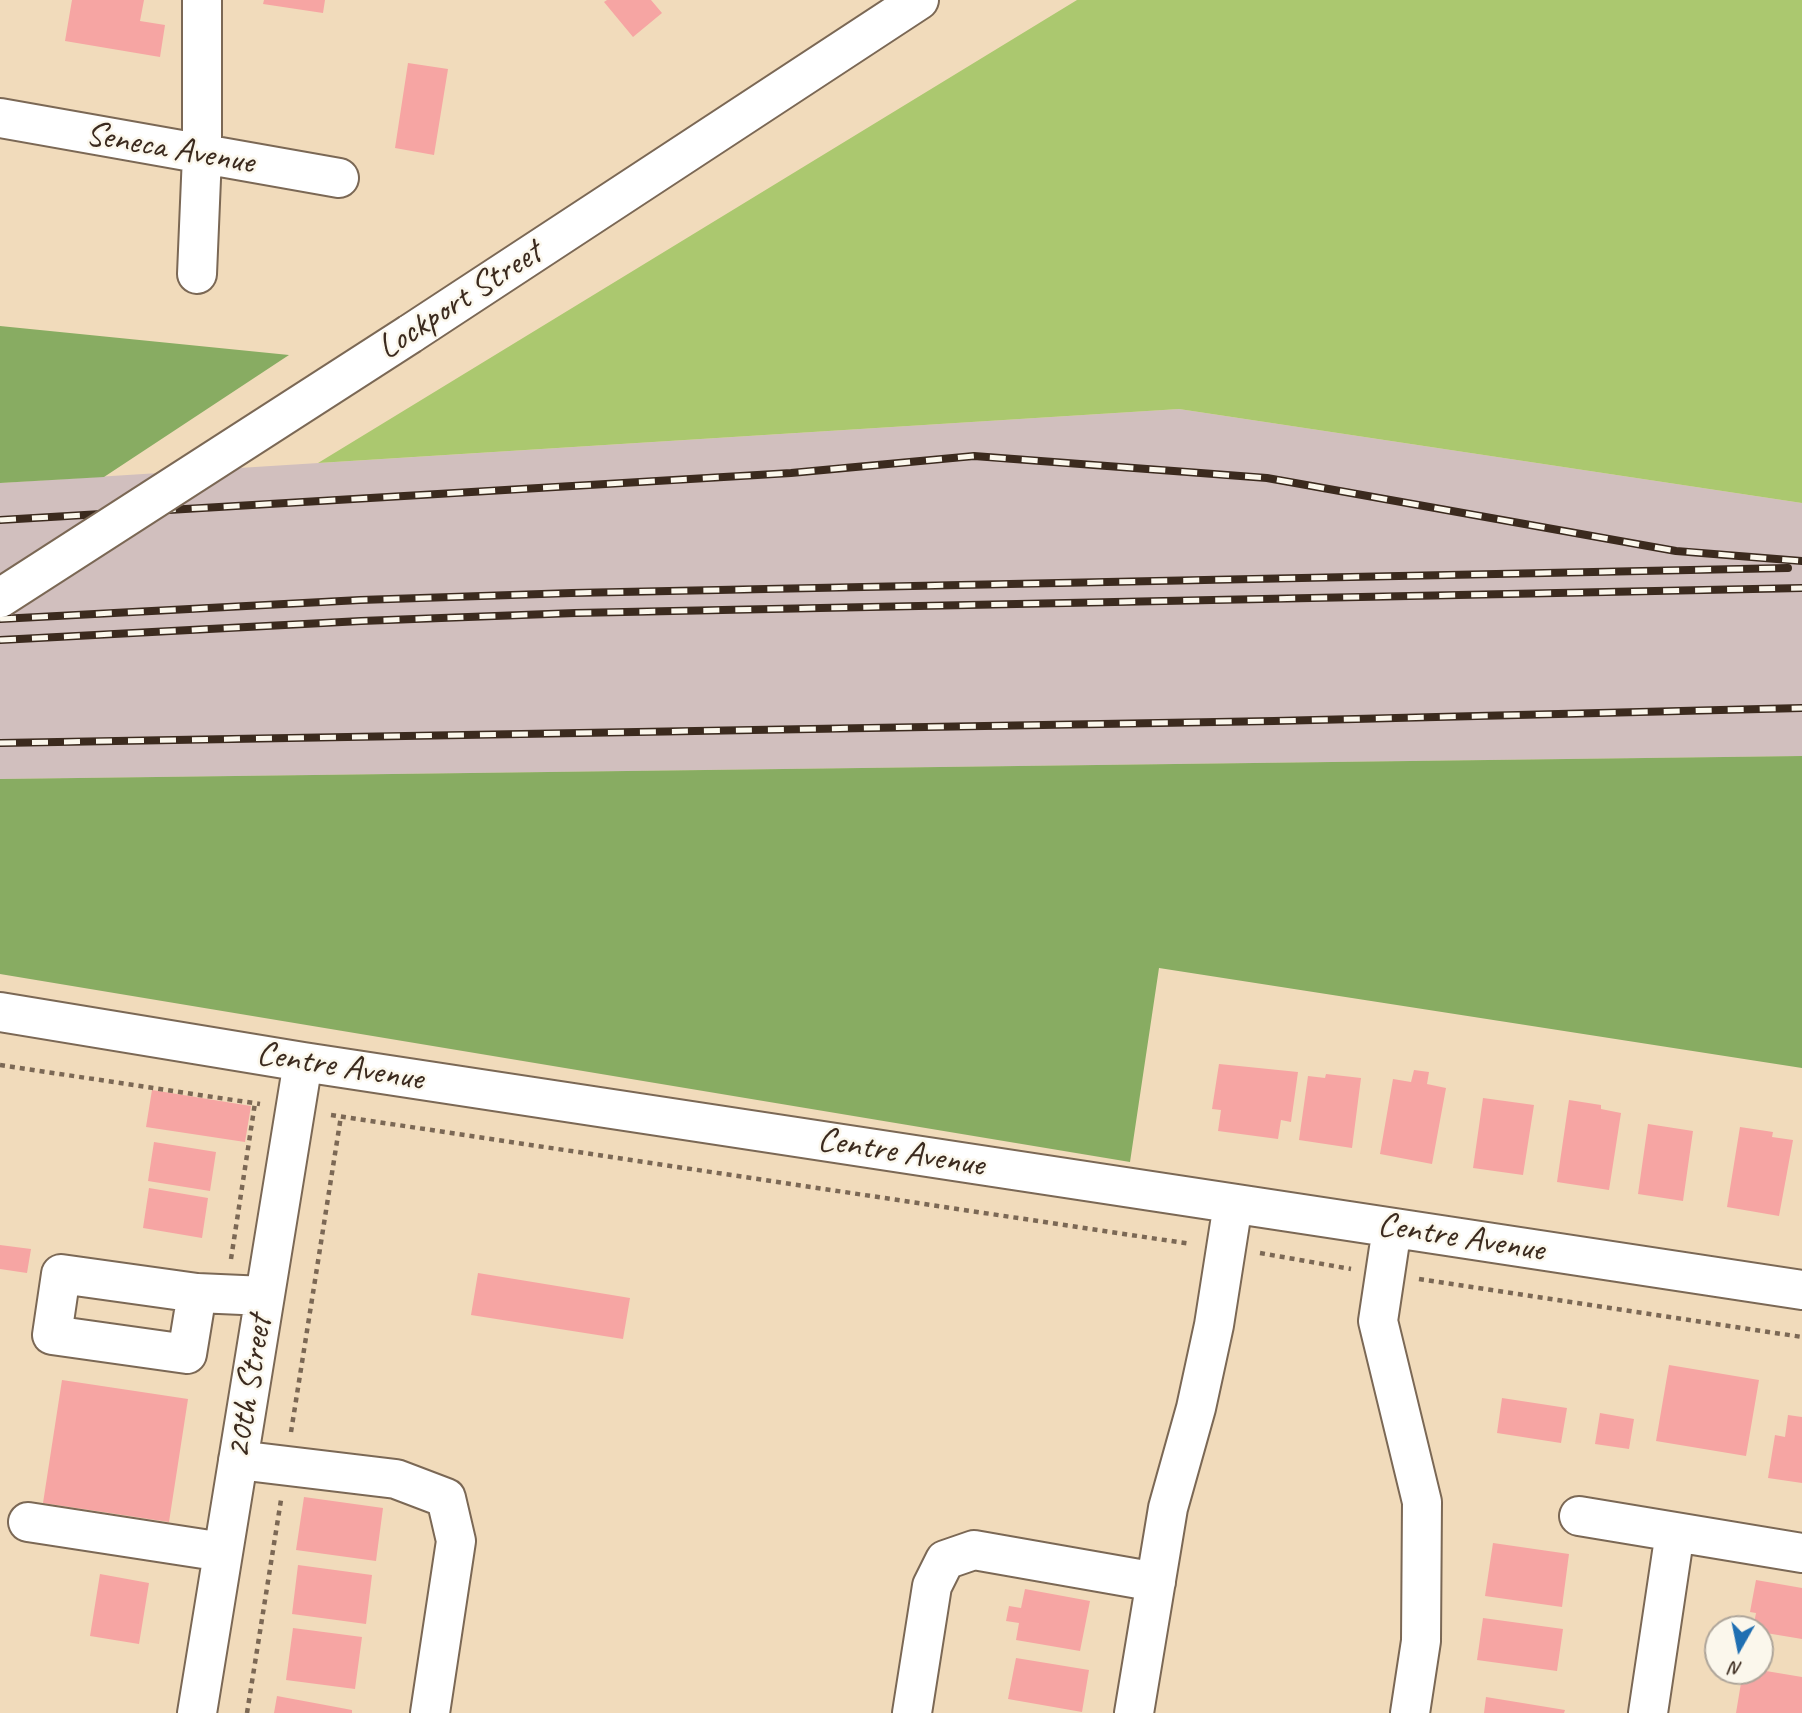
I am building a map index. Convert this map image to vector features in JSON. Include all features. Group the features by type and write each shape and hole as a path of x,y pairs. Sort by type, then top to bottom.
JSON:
{"street":[{"path":"197,274 202,155 202,0"},
{"name":"Lockport Street","path":"0,598 410,334 919,0"},
{"name":"Seneca Avenue","path":"0,118 340,178"},
{"name":"Centre Avenue","path":"0,1012 303,1062 1802,1290"},
{"name":"20th Street","path":"197,1713 303,1062"},
{"path":"1134,1713 1168,1508 1196,1408 1233,1203"},
{"path":"1392,1228 1378,1321 1422,1502 1421,1641 1410,1713"},
{"path":"197,1293 265,1296"},
{"path":"238,1460 396,1479 446,1498 456,1541 430,1713"},
{"path":"1579,1516 1802,1553"},
{"path":"28,1522 223,1552"},
{"path":"1648,1713 1675,1532"},
{"path":"912,1713 932,1586 945,1560 974,1550 1156,1582"}],"path":[{"path":"0,1065 1199,1246"},
{"path":"247,1713 341,1116"},
{"path":"1265,1255 1802,1337"}],"shaded area":[{"path":"1179,409 1802,503 1802,756 0,779 0,483"}],"green space":[{"path":"1077,0 1802,0 1802,503 1179,409 318,463"},
{"path":"0,326 289,355 104,477 0,483"},
{"path":"1802,756 1802,1068 1159,968 1130,1162 0,974 0,779"}],"building":[{"path":"72,0 144,0 140,21 165,25 160,57 65,41"},
{"path":"264,0 325,0 323,13 263,4"},
{"path":"651,0 662,13 633,37 604,2"},
{"path":"408,63 448,69 434,155 395,148"},
{"path":"1219,1064 1298,1072 1291,1122 1281,1120 1278,1139 1218,1131 1221,1110 1212,1109"},
{"path":"1414,1070 1429,1072 1427,1084 1446,1088 1432,1164 1380,1154 1393,1079 1411,1082"},
{"path":"1326,1074 1361,1078 1352,1148 1299,1140 1308,1076 1325,1078"},
{"path":"152,1090 251,1106 245,1142 146,1127"},
{"path":"1483,1098 1534,1105 1523,1175 1473,1168"},
{"path":"1569,1100 1601,1105 1601,1109 1621,1113 1609,1190 1557,1182"},
{"path":"1648,1124 1693,1131 1683,1201 1638,1194"},
{"path":"1740,1127 1773,1132 1772,1137 1793,1140 1779,1216 1727,1207"},
{"path":"154,1142 216,1152 210,1191 148,1181"},
{"path":"149,1188 208,1198 202,1238 143,1228"},
{"path":"0,1245 31,1249 27,1273 0,1269"},
{"path":"478,1273 630,1298 623,1339 471,1315"},
{"path":"1669,1365 1759,1380 1746,1456 1656,1441"},
{"path":"62,1380 188,1399 169,1522 43,1503"},
{"path":"1502,1398 1567,1408 1561,1443 1497,1433"},
{"path":"1600,1413 1634,1419 1629,1449 1595,1444"},
{"path":"1788,1415 1802,1417 1802,1483 1768,1478 1775,1435 1785,1437"},
{"path":"304,1497 383,1508 376,1561 296,1550"},
{"path":"1493,1543 1569,1554 1562,1607 1485,1596"},
{"path":"298,1565 372,1575 366,1624 292,1614"},
{"path":"100,1574 149,1583 139,1644 90,1636"},
{"path":"1756,1580 1802,1588 1802,1639 1774,1634 1774,1615 1756,1615 1750,1612"},
{"path":"1025,1589 1090,1601 1080,1651 1016,1640 1019,1623 1006,1621 1009,1606 1021,1608"},
{"path":"1483,1618 1563,1629 1557,1671 1477,1660"},
{"path":"293,1628 362,1637 355,1689 286,1680"},
{"path":"1016,1658 1089,1670 1082,1712 1008,1699"},
{"path":"1774,1672 1802,1677 1802,1713 1736,1713 1741,1685 1774,1685"},
{"path":"277,1696 352,1710 352,1713 274,1713"},
{"path":"1486,1697 1565,1710 1564,1713 1484,1713"}],"railway":[{"path":"0,520 791,473 974,456 1267,478 1676,551 1802,561"},
{"path":"0,619 360,600 572,593 1788,568"},
{"path":"0,640 575,613 1802,588"},
{"path":"0,743 1274,721 1802,708"}]}
